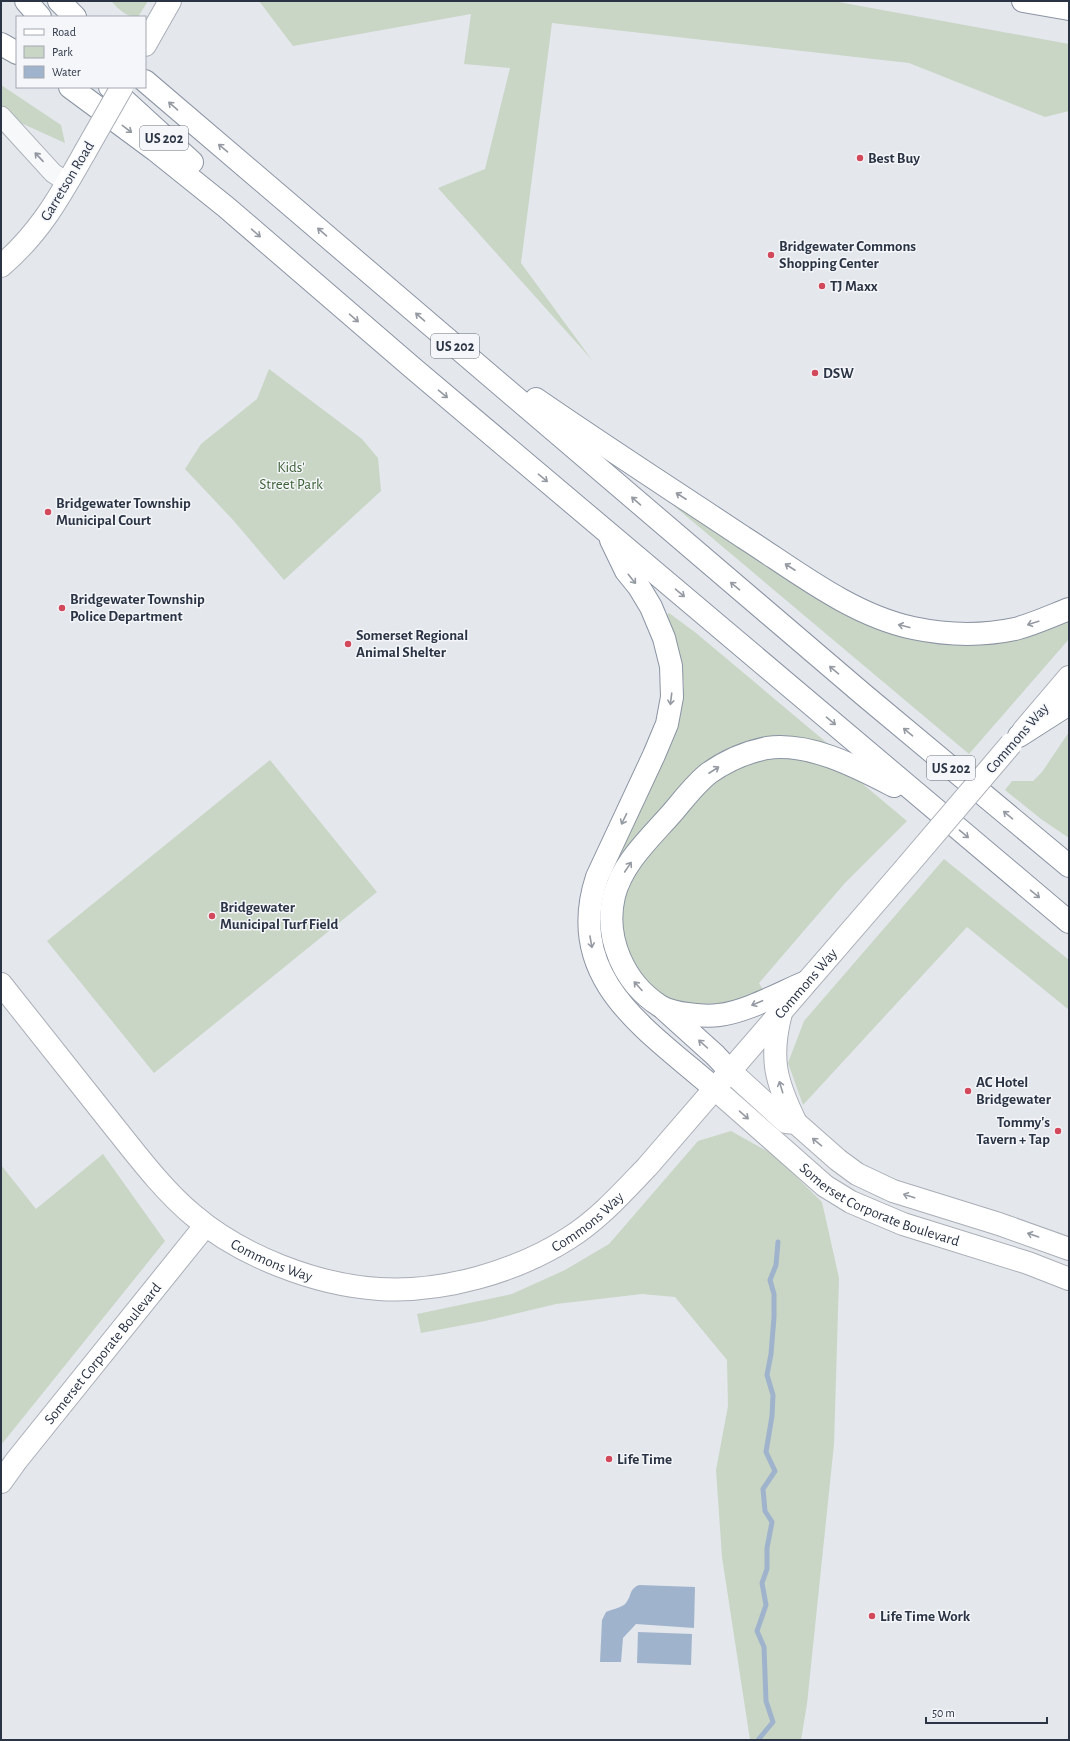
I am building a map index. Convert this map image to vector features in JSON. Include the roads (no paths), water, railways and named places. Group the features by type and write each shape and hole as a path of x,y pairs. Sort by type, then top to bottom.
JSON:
{"main road":[{"path":"26,1 39,16"},
{"path":"58,1 74,16"},
{"path":"150,37 170,1"},
{"path":"1023,1 1069,9"},
{"path":"1,44 16,52"},
{"name":"US 202","path":"146,82 864,695 1069,866"},
{"path":"71,88 155,150 226,207"},
{"name":"US 202","path":"111,88 158,133 221,187 226,207 414,369 1069,922"},
{"name":"Garretson Road","path":"1,266 38,230 68,183 121,88"},
{"path":"465,355 536,399 579,430 813,582 871,615 893,623 933,632 978,634 1015,628 1069,609"},
{"name":"Somerset Corporate Boulevard","path":"607,532 626,571 639,587 651,607 664,638 671,666 672,697 667,724 654,755 604,859 594,884 589,910 590,941 595,960 611,991 622,1005 651,1033 826,1186 851,1202 897,1221 1028,1263 1069,1279"},
{"name":"Commons Way","path":"1,984 176,1201 205,1226 252,1253 283,1267 358,1287 381,1289 419,1288 453,1283 494,1272 519,1264 550,1249 584,1228 615,1202 730,1072 782,1009 1069,676"},
{"path":"1015,740 1069,704"},
{"name":"Somerset Corporate Boulevard","path":"923,800 843,761 804,750 768,748 728,761 709,774 692,790 634,858 620,878 614,896 612,914 612,931 615,946 621,962 629,976 640,990 715,1055 730,1072 786,1122 796,1123 838,1160 864,1177 893,1191 999,1224 1069,1249"},
{"path":"1038,840 1069,852"},
{"path":"661,1007 688,1014 719,1015 734,1012 806,982"},
{"path":"782,1009 774,1047 775,1063 784,1098 796,1123"},
{"name":"Somerset Corporate Boulevard","path":"1,1482 16,1461 205,1226"}],"street":[{"path":"1,116 54,173 68,183"}],"water":[{"path":"639,1585 695,1587 694,1628 636,1624 623,1638 621,1662 600,1662 602,1620 606,1612 624,1605 632,1590"},
{"path":"638,1632 692,1634 691,1665 637,1663"}],"waterway":[{"path":"758,1740 773,1722 766,1701 764,1647 757,1631 766,1605 762,1583 767,1569 767,1548 772,1522 765,1511 763,1489 775,1471 766,1452 772,1416 773,1395 767,1375 771,1354 774,1317 774,1294 770,1280 776,1265 778,1242"}],"place":[{"name":"Best Buy","path":"860,158"},
{"name":"Bridgewater Commons Shopping Center","path":"771,255"},
{"name":"TJ Maxx","path":"822,286"},
{"name":"DSW","path":"815,373"},
{"name":"Bridgewater Township Municipal Court","path":"48,512"},
{"name":"Bridgewater Township Police Department","path":"62,608"},
{"name":"Somerset Regional Animal Shelter","path":"348,644"},
{"name":"Bridgewater Municipal Turf Field","path":"212,916"},
{"name":"AC Hotel Bridgewater","path":"968,1091"},
{"name":"Tommy's Tavern + Tap","path":"1058,1131"},
{"name":"Life Time","path":"609,1459"},
{"name":"Life Time Work","path":"872,1616"}],"park label":[{"name":"Kids' Street Park","path":"291,476"}]}
